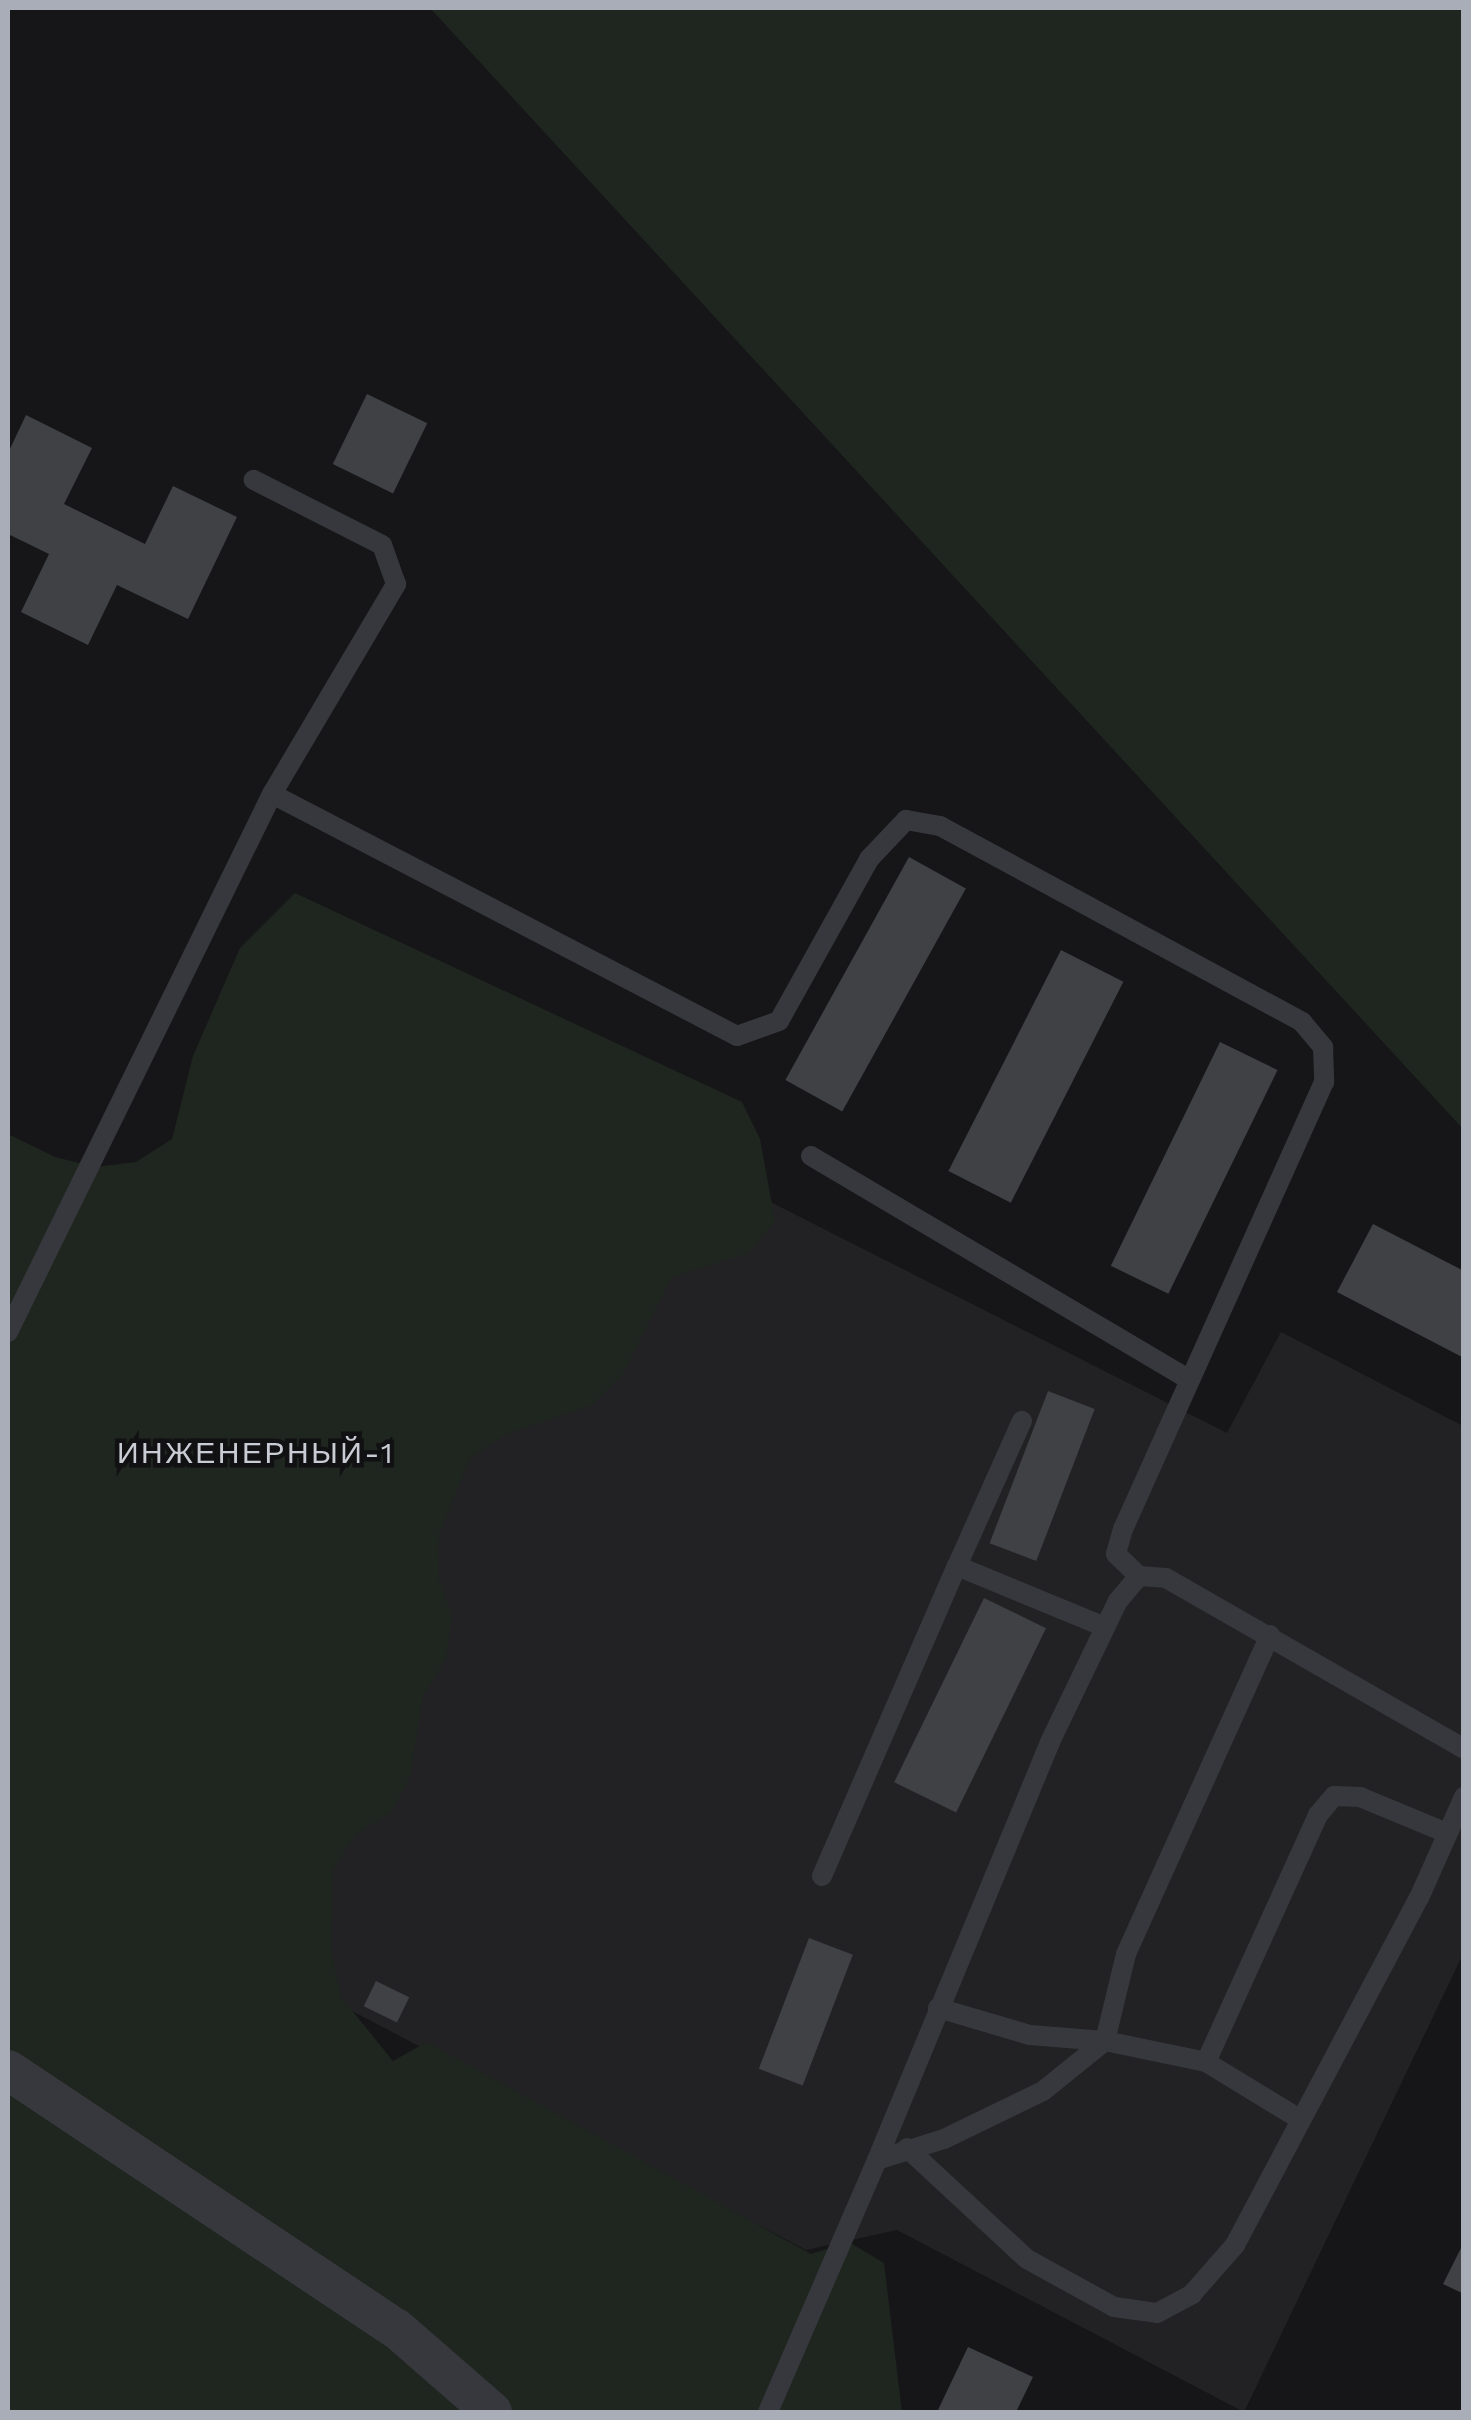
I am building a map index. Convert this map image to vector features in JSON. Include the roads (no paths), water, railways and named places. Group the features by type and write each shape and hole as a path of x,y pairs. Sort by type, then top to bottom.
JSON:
{"street":[{"path":"8,2070 397,2329 492,2412"}],"lane":[{"path":"8,1332 272,794 396,584 382,545 254,480"},
{"path":"272,794 737,1036 778,1021 869,859 906,820 940,826 1302,1022 1323,1048 1324,1082 1116,1554 1140,1576 1166,1578 1270,1634 1464,1749"},
{"path":"811,1156 1190,1380"},
{"path":"822,1876 1022,1421"},
{"path":"957,1566 1106,1628"},
{"path":"768,2412 938,2008 1106,1628 1140,1576"},
{"path":"877,2160 944,2138 1043,2091 1105,2040 1126,1954 1270,1634"},
{"path":"1206,2062 1318,1814 1334,1796 1360,1797 1447,1833"},
{"path":"907,2148 1027,2259 1114,2307 1157,2312 1192,2294 1235,2246 1464,1797"},
{"path":"938,2008 1030,2035 1105,2040 1206,2062 1301,2120"}],"district":[{"name":"ИНЖЕНЕРНЫЙ-1","path":"256,1453"}]}
